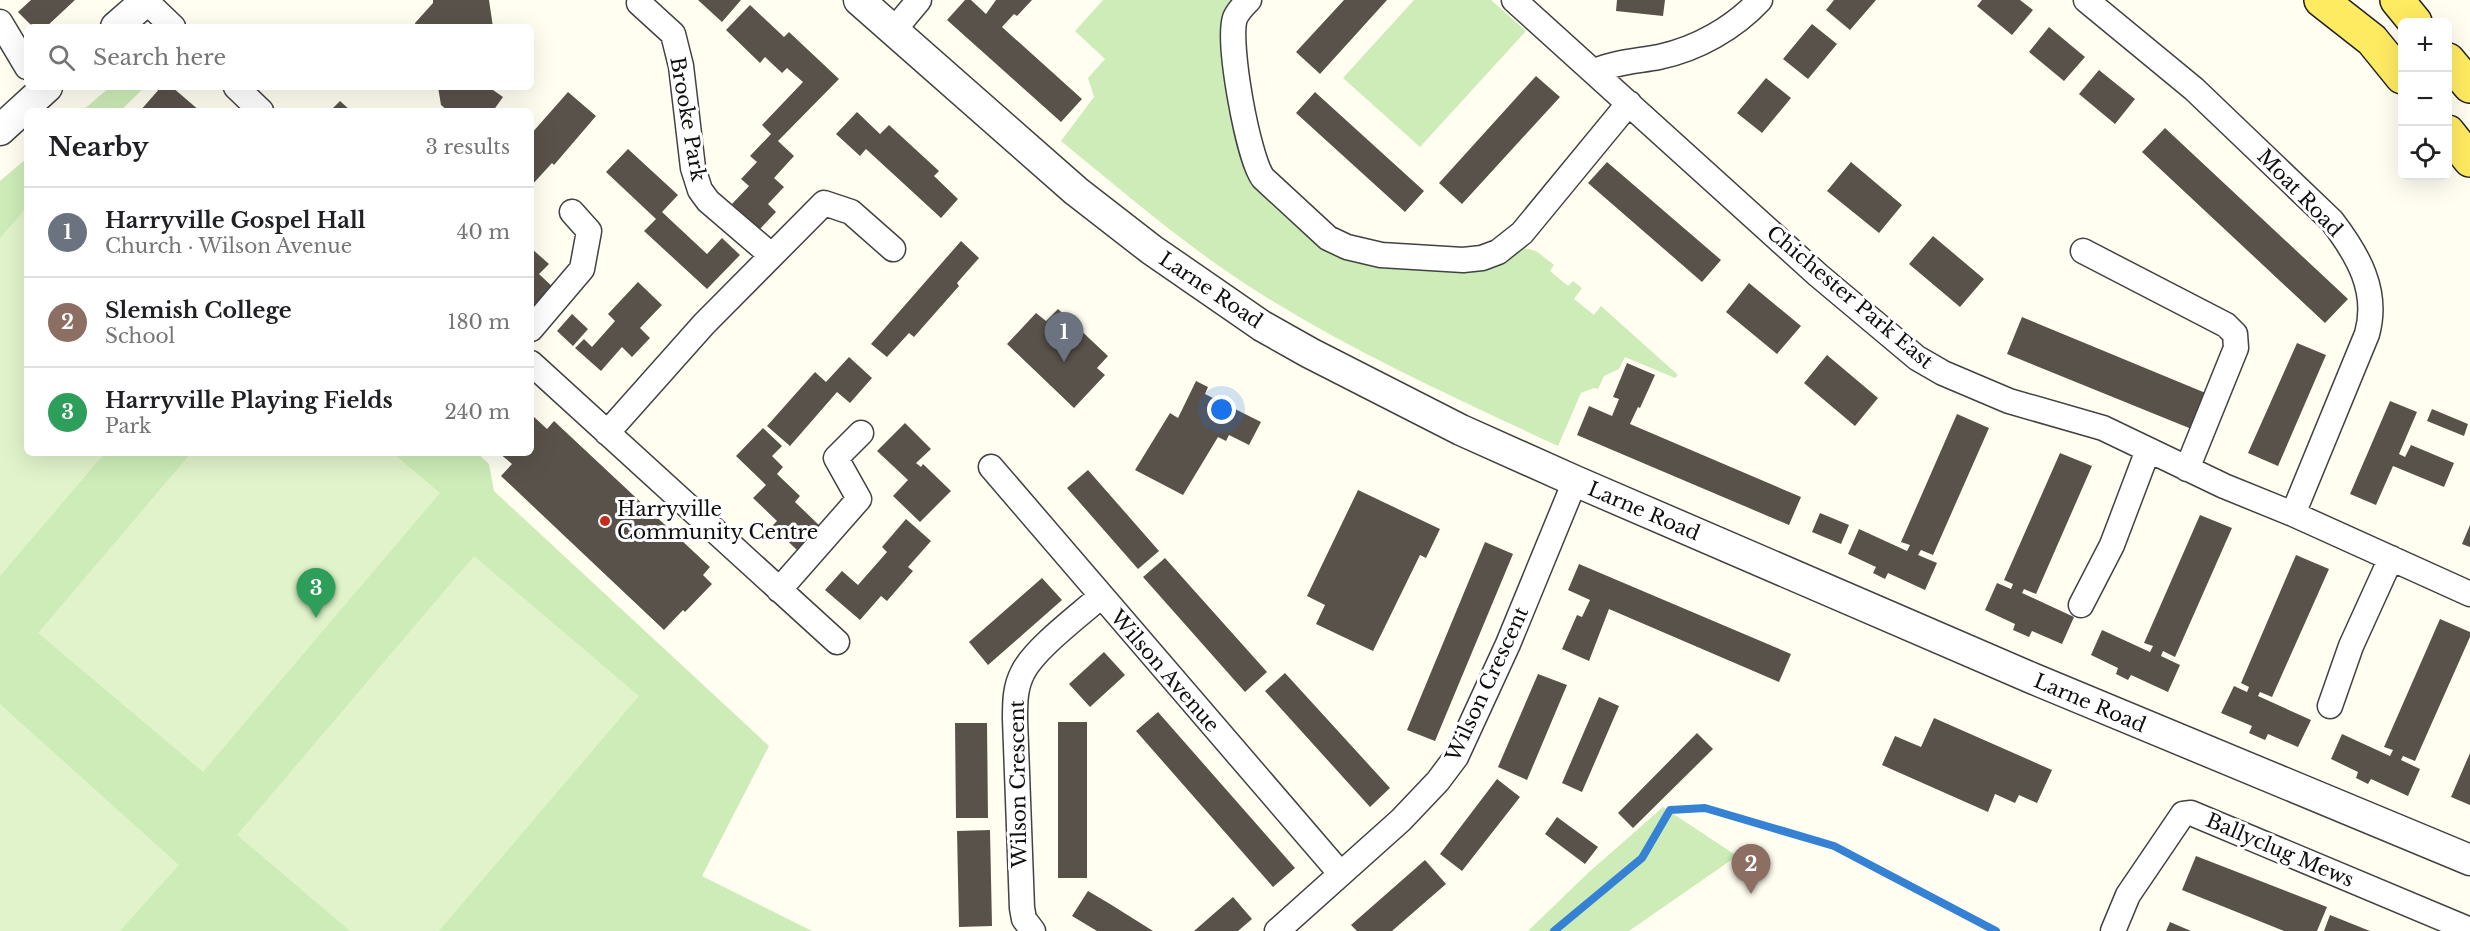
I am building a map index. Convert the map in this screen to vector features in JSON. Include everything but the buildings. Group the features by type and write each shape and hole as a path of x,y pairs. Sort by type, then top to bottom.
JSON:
{"main road":[{"path":"2321,0 2372,40 2399,72"},
{"path":"2397,0 2412,18"},
{"path":"2452,65 2470,86"},
{"path":"2452,137 2470,160"}],"street":[{"path":"119,24 146,0 170,24"},
{"name":"Larne Road","path":"859,0 1076,191 1152,250 1262,326 1461,430 1575,481 2045,684 2470,860"},
{"path":"894,30 920,0"},
{"path":"1250,0 1236,16 1233,43 1250,142 1257,168 1263,178 1328,238 1361,251 1381,255 1463,260 1486,257 1498,252 1522,233 1629,103"},
{"name":"Chichester Park East","path":"1514,0 1818,275 1917,357 1943,373 2009,401 2103,428 2187,469 2294,514 2470,594"},
{"path":"1595,71 1604,67 1662,57 1692,47 1737,21 1760,0"},
{"name":"Moat Road","path":"2086,0 2194,89 2332,220 2352,249 2367,280 2371,319 2367,334 2294,514"},
{"name":"Brooke Park","path":"639,3 673,34 681,66 693,168 700,190 708,201 771,255"},
{"path":"0,22 24,60"},
{"path":"0,130 33,90"},
{"path":"239,90 258,108"},
{"path":"607,432 704,324 824,203 851,212 893,249"},
{"path":"534,325 582,269 589,231 573,212"},
{"path":"2083,251 2226,325 2235,333 2236,348 2187,469"},
{"path":"534,366 837,642"},
{"path":"779,590 859,499 836,458 861,432"},
{"path":"2081,605 2112,545 2148,450"},
{"name":"Wilson Avenue","path":"991,467 1340,873"},
{"name":"Wilson Crescent","path":"1277,931 1401,820 1438,781 1456,757 1508,644 1575,481"},
{"path":"2330,706 2351,646 2391,558"},
{"name":"Wilson Crescent","path":"1033,931 1024,919 1022,908 1016,691 1023,672 1033,658 1101,596"},
{"name":"Ballyclug Mews","path":"2112,931 2128,895 2183,814 2191,813 2470,930"}],"green space":[{"path":"1103,0 1234,0 1250,159 1353,252 1524,248 1536,251 1554,265 1550,271 1568,286 1573,281 1582,288 1574,299 1594,315 1601,306 1678,375 1675,378 1625,357 1619,369 1604,376 1598,389 1594,388 1581,393 1558,446 1358,350 1244,283 1174,232 1061,141 1094,97 1088,78 1105,59 1075,31"},
{"path":"1414,0 1491,0 1526,31 1420,147 1343,78"},
{"path":"106,90 142,90 123,108 86,108"},
{"path":"24,161 24,456 480,456 489,464 494,491 769,746 702,876 812,931 0,931 0,181"},
{"path":"24,210 24,456 102,456 0,576 0,238"},
{"path":"188,456 397,456 440,493 203,772 38,633"},
{"path":"474,556 639,696 439,931 350,931 237,835"},
{"path":"0,704 179,865 120,931 0,931"},
{"path":"1663,807 1737,856 1629,931 1528,931 1588,873"}],"waterway":[{"path":"1554,931 1642,858 1670,810 1705,808 1834,846 1996,931"}],"place":[{"name":"Harryville Gospel Hall","path":"1064,362"},
{"name":"Harryville Community Centre","path":"605,521"},
{"name":"Harryville Playing Fields","path":"316,618"},
{"name":"Slemish College","path":"1751,894"}]}
